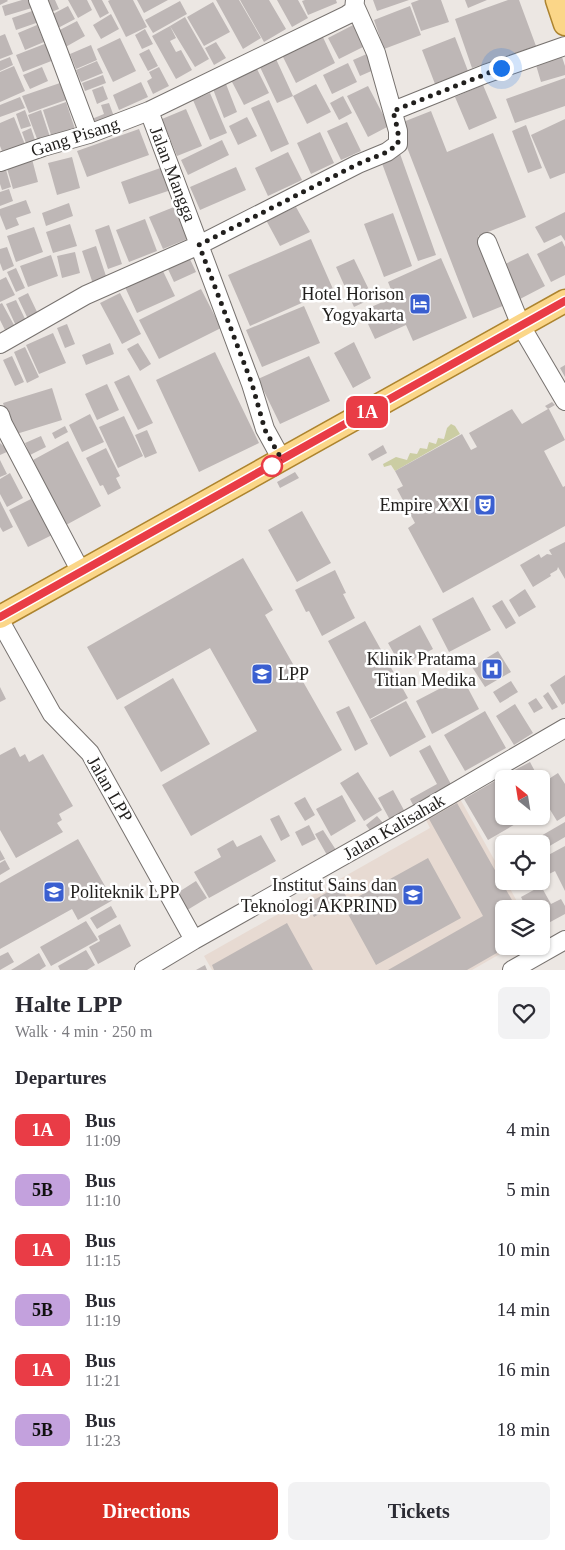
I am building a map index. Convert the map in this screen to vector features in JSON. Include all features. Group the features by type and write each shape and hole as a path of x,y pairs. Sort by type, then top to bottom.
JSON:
{"main road":[{"path":"556,0 565,24"},
{"path":"0,617 565,301"}],"street":[{"path":"38,0 89,134"},
{"path":"0,344 86,295 199,245 349,169 387,152 398,144 398,131 376,53 355,3"},
{"name":"Gang Pisang","path":"0,162 89,134 149,111 347,15 354,10 355,3"},
{"path":"393,111 485,74 565,46"},
{"name":"Jalan Mangga","path":"149,111 252,384 265,430 282,460"},
{"path":"487,242 521,326 565,401"},
{"path":"1,421 81,572"},
{"name":"Jalan LPP","path":"0,621 52,714 90,754 194,940"},
{"name":"Jalan Kalisahak","path":"144,970 565,728"},
{"path":"512,970 565,940"}],"shaded area":[{"name":"Institut Sains dan Teknologi AKPRIND","path":"459,797 495,861 495,890 511,890 516,900 495,900 495,955 498,955 472,970 212,970 204,956 430,828 424,816"}],"green space":[{"path":"451,424 455,426 460,434 395,471 391,465 384,467 383,464 396,457 407,460 410,453 417,454 420,448 427,449 429,442 436,444 438,438 444,439 447,428"}],"building":[{"path":"0,0 7,0 8,1 0,5"},
{"path":"22,0 33,0 35,7 5,16 2,6"},
{"path":"40,0 55,0 59,9 46,14"},
{"path":"68,0 87,0 92,10 78,18"},
{"path":"91,0 102,0 109,13 100,18"},
{"path":"133,0 147,27 126,37 108,1"},
{"path":"137,0 168,0 144,13"},
{"path":"216,0 239,0 261,38 243,49"},
{"path":"240,0 269,0 286,29 264,42"},
{"path":"277,0 298,0 308,18 292,27"},
{"path":"336,0 337,3 308,15 302,1"},
{"path":"373,0 409,0 377,11"},
{"path":"419,0 441,0 449,22 421,31 411,3"},
{"path":"465,0 487,0 468,8"},
{"path":"508,0 519,0 536,46 472,68 455,19"},
{"path":"180,1 187,14 153,33 145,20"},
{"path":"213,2 230,32 204,46 187,17"},
{"path":"68,6 75,19 58,28 51,15"},
{"path":"410,6 421,35 384,49 374,20"},
{"path":"35,10 39,22 16,30 12,18"},
{"path":"111,14 119,29 101,39 93,25"},
{"path":"185,17 209,59 195,67 170,26"},
{"path":"77,21 85,36 62,49 54,33"},
{"path":"355,24 365,46 339,59 328,38"},
{"path":"37,25 44,42 25,50 18,33"},
{"path":"170,26 176,38 170,41 176,52 181,50 192,70 176,79 152,36"},
{"path":"145,29 153,44 142,49 135,35"},
{"path":"321,33 335,63 296,83 281,53"},
{"path":"5,34 13,54 0,59 0,36"},
{"path":"455,37 468,71 435,84 422,50"},
{"path":"120,38 136,71 113,82 97,49"},
{"path":"216,42 226,58 214,65 205,48"},
{"path":"47,43 54,60 23,72 16,55"},
{"path":"91,45 97,60 76,69 70,54"},
{"path":"149,49 158,66 148,71 139,54"},
{"path":"369,53 376,69 360,76 353,60"},
{"path":"10,57 13,65 0,71 0,61"},
{"path":"562,57 565,75 541,82 536,65"},
{"path":"276,59 293,96 277,103 260,67"},
{"path":"97,61 103,73 81,82 76,70"},
{"path":"348,63 357,82 332,94 323,75"},
{"path":"14,66 25,91 0,102 0,72"},
{"path":"42,67 48,81 30,89 23,75"},
{"path":"159,67 169,86 153,94 147,81 152,78 149,72"},
{"path":"256,67 269,93 244,105 231,80"},
{"path":"103,75 106,83 85,91 82,83"},
{"path":"565,78 565,106 515,123 506,99"},
{"path":"141,82 148,97 119,110 113,95"},
{"path":"60,83 66,100 29,113 22,96"},
{"path":"226,84 237,112 224,118 213,89"},
{"path":"316,84 331,112 307,124 293,96"},
{"path":"483,85 497,118 469,130 455,97"},
{"path":"103,86 108,99 97,104 92,90"},
{"path":"368,86 389,126 368,137 347,96"},
{"path":"210,93 227,133 210,140 193,100"},
{"path":"343,96 352,113 339,120 330,103"},
{"path":"20,97 25,108 0,117 0,105"},
{"path":"269,100 289,144 271,152 251,108"},
{"path":"66,102 75,129 52,138 43,110"},
{"path":"109,103 116,122 90,131 87,121 104,114 101,105"},
{"path":"186,109 202,146 177,156 162,119"},
{"path":"25,110 31,126 21,129 16,114"},
{"path":"41,110 51,140 39,144 28,115"},
{"path":"431,111 447,152 493,133 526,217 478,236 505,305 473,318 398,124"},
{"path":"14,117 26,147 4,156 0,146 0,123"},
{"path":"247,117 257,136 238,145 229,126"},
{"path":"565,119 565,173 550,179 531,135"},
{"path":"347,122 361,151 341,160 327,131"},
{"path":"526,125 542,168 528,173 512,131"},
{"path":"31,128 36,143 27,146 22,132"},
{"path":"139,129 149,155 87,177 77,151"},
{"path":"320,132 334,163 311,174 297,143"},
{"path":"222,140 229,155 188,175 181,160"},
{"path":"399,151 436,255 418,261 380,158"},
{"path":"288,152 302,180 268,196 255,168"},
{"path":"72,157 80,188 57,195 48,163"},
{"path":"32,159 38,182 13,189 6,165"},
{"path":"4,163 11,187 2,190 0,184 0,164"},
{"path":"166,166 174,189 129,204 121,182"},
{"path":"236,167 246,190 200,210 190,187"},
{"path":"9,189 13,201 0,206 0,192"},
{"path":"26,200 31,213 16,218 19,225 6,230 0,215 0,209"},
{"path":"69,203 73,216 46,226 42,213"},
{"path":"179,205 192,237 163,249 149,217"},
{"path":"296,207 310,232 280,246 266,220"},
{"path":"565,212 565,241 561,235 544,243 535,227"},
{"path":"393,213 412,266 384,277 364,224"},
{"path":"145,219 157,251 129,262 116,230"},
{"path":"70,224 77,246 53,253 46,232"},
{"path":"109,225 122,264 108,269 95,230"},
{"path":"34,227 43,252 16,262 7,236"},
{"path":"311,239 333,289 250,326 228,275"},
{"path":"562,241 565,247 565,275 551,282 537,254"},
{"path":"96,246 107,279 93,284 82,251"},
{"path":"7,247 14,266 3,271 0,263 0,249"},
{"path":"75,252 80,273 62,278 57,256"},
{"path":"528,253 545,286 520,299 503,265"},
{"path":"51,255 58,276 28,287 20,266"},
{"path":"189,257 196,272 174,282 167,267"},
{"name":"Hotel Horison Yogyakarta","path":"441,258 467,318 413,341 406,325 375,339 362,311 394,297 388,282"},
{"path":"354,259 373,298 354,307 336,267"},
{"path":"16,268 25,288 16,292 7,272"},
{"path":"162,269 175,296 137,313 125,287"},
{"path":"6,277 15,295 0,302 0,280"},
{"path":"201,289 221,328 159,359 139,320"},
{"path":"28,293 38,314 28,319 18,298"},
{"path":"120,293 141,334 122,344 100,303"},
{"path":"16,300 26,321 16,326 6,304"},
{"path":"2,303 14,325 5,330 0,320 0,304"},
{"path":"304,306 320,343 262,367 246,330"},
{"path":"67,324 75,344 65,348 57,328"},
{"path":"53,333 66,363 39,374 26,345"},
{"path":"354,342 371,378 353,388 334,353"},
{"path":"110,343 114,354 86,365 82,355"},
{"path":"138,343 151,364 140,371 127,349"},
{"path":"25,347 39,377 27,383 14,352"},
{"path":"215,352 259,443 199,472 156,380"},
{"path":"12,356 24,382 15,386 3,360"},
{"path":"309,356 330,401 280,424 258,379"},
{"path":"565,365 565,377 560,368"},
{"path":"129,375 153,423 138,430 114,382"},
{"path":"107,384 119,410 97,420 85,394"},
{"path":"52,388 62,420 13,435 3,403"},
{"path":"552,402 555,405 548,409 545,406"},
{"name":"Empire XXI","path":"512,409 522,424 548,409 565,440 544,451 563,487 565,486 565,526 443,593 408,528 415,523 397,489 403,486 395,471 462,434 471,450 477,447 469,433"},
{"path":"90,414 104,442 82,452 69,425"},
{"path":"124,416 143,456 118,468 99,427"},
{"path":"65,426 68,432 55,439 52,433"},
{"path":"147,430 157,453 145,458 135,435"},
{"path":"41,436 46,447 30,455 25,443"},
{"path":"68,441 101,506 66,525 33,460"},
{"path":"0,443 9,451 0,455"},
{"path":"383,445 387,453 372,461 368,454"},
{"path":"106,448 120,476 116,478 121,488 108,495 103,485 100,486 86,458"},
{"path":"0,460 7,474 0,477"},
{"path":"295,472 299,478 280,488 277,482"},
{"path":"10,473 23,498 7,507 0,494 0,479"},
{"path":"33,498 52,535 28,547 9,510"},
{"path":"0,501 13,527 3,532 0,527"},
{"path":"302,511 331,563 297,582 268,530"},
{"path":"565,542 565,579 558,567 557,570 550,574 551,576 533,587 520,565 539,554 541,558 547,554 552,555 549,550"},
{"name":"LPP","path":"243,558 273,610 265,615 342,750 191,836 162,785 257,731 210,648 117,700 87,647"},
{"path":"335,570 346,593 343,594 355,618 322,636 309,611 306,612 295,590"},
{"path":"525,589 536,607 519,617 509,600"},
{"path":"473,597 491,630 449,652 432,619"},
{"path":"502,600 516,623 506,629 492,606"},
{"path":"365,621 408,698 370,719 328,641"},
{"path":"420,625 433,649 401,666 388,643"},
{"name":"Klinik Pratama Titian Medika","path":"498,651 511,672 485,687 472,667"},
{"path":"565,675 565,703 562,705 550,685"},
{"path":"462,677 479,709 432,734 416,701"},
{"path":"173,678 210,744 161,772 124,707"},
{"path":"511,681 518,692 500,703 493,692"},
{"path":"0,687 6,699 0,702"},
{"path":"548,692 558,707 552,710 543,696"},
{"path":"536,698 543,708 534,713 528,703"},
{"path":"406,701 426,737 390,757 370,720"},
{"path":"515,704 533,733 514,745 496,716"},
{"path":"349,706 368,744 355,751 336,712"},
{"path":"485,711 506,748 465,771 444,735"},
{"path":"430,745 453,788 415,809 410,799 437,784 419,751"},
{"path":"15,747 20,757 25,754 29,762 43,754 73,806 59,814 62,820 57,823 63,832 16,858 0,830 0,755"},
{"path":"530,762 534,770 515,770"},
{"path":"358,772 382,810 364,821 340,783"},
{"path":"558,773 565,784 565,816 557,821 550,810 550,778"},
{"path":"495,781 495,825 514,825 488,840 464,799"},
{"path":"393,790 405,812 390,820 378,798"},
{"path":"342,795 356,821 331,836 316,809"},
{"path":"305,797 315,815 305,821 294,803"},
{"path":"457,803 495,870 495,890 506,890 512,900 495,900 495,954 467,970 388,970 483,916 429,819"},
{"path":"279,815 290,836 281,841 270,819"},
{"path":"377,816 383,823 372,833 366,825"},
{"path":"565,822 565,837 550,846 550,835 543,835"},
{"path":"309,825 316,839 302,846 295,832"},
{"path":"323,830 336,850 327,855 315,834"},
{"path":"261,835 276,861 209,898 194,872 221,857 217,849 233,840 237,847"},
{"name":"Politeknik LPP","path":"78,839 113,900 78,920 72,909 0,949 0,883"},
{"path":"565,846 565,891 555,871 550,874 550,854"},
{"path":"0,850 5,859 0,861"},
{"path":"428,858 461,918 376,965 343,905"},
{"path":"5,860 10,869 0,875 0,863"},
{"path":"196,881 207,898 184,912 174,895"},
{"path":"340,885 347,898 314,917 307,904"},
{"path":"534,890 543,890 549,900 522,900 521,897"},
{"path":"561,899 565,906 565,914 550,922 550,902 551,904"},
{"path":"111,906 117,917 97,929 90,918"},
{"path":"86,921 98,940 51,966 40,947"},
{"path":"287,923 313,970 214,970 212,965"},
{"path":"120,924 131,946 98,964 89,947 100,941 98,936"},
{"path":"86,950 95,965 87,970 60,970 58,966"},
{"path":"8,952 14,962 0,970 0,956"},
{"path":"39,953 46,966 40,970 11,970"},
{"path":"205,965 207,970 196,970"}],"bus line":[{"name":"1A","path":"0,617 565,301"}],"place":[{"name":"Hotel Horison Yogyakarta","path":"420,304"},
{"name":"Empire XXI","path":"485,505"},
{"name":"Klinik Pratama Titian Medika","path":"492,669"},
{"name":"LPP","path":"262,674"},
{"name":"Politeknik LPP","path":"54,892"},
{"name":"Institut Sains dan Teknologi AKPRIND","path":"413,895"}],"route":[{"path":"272,466 282,460 265,430 252,384 199,245 358,164 387,152 398,144 398,131 393,111 501,68"}]}
